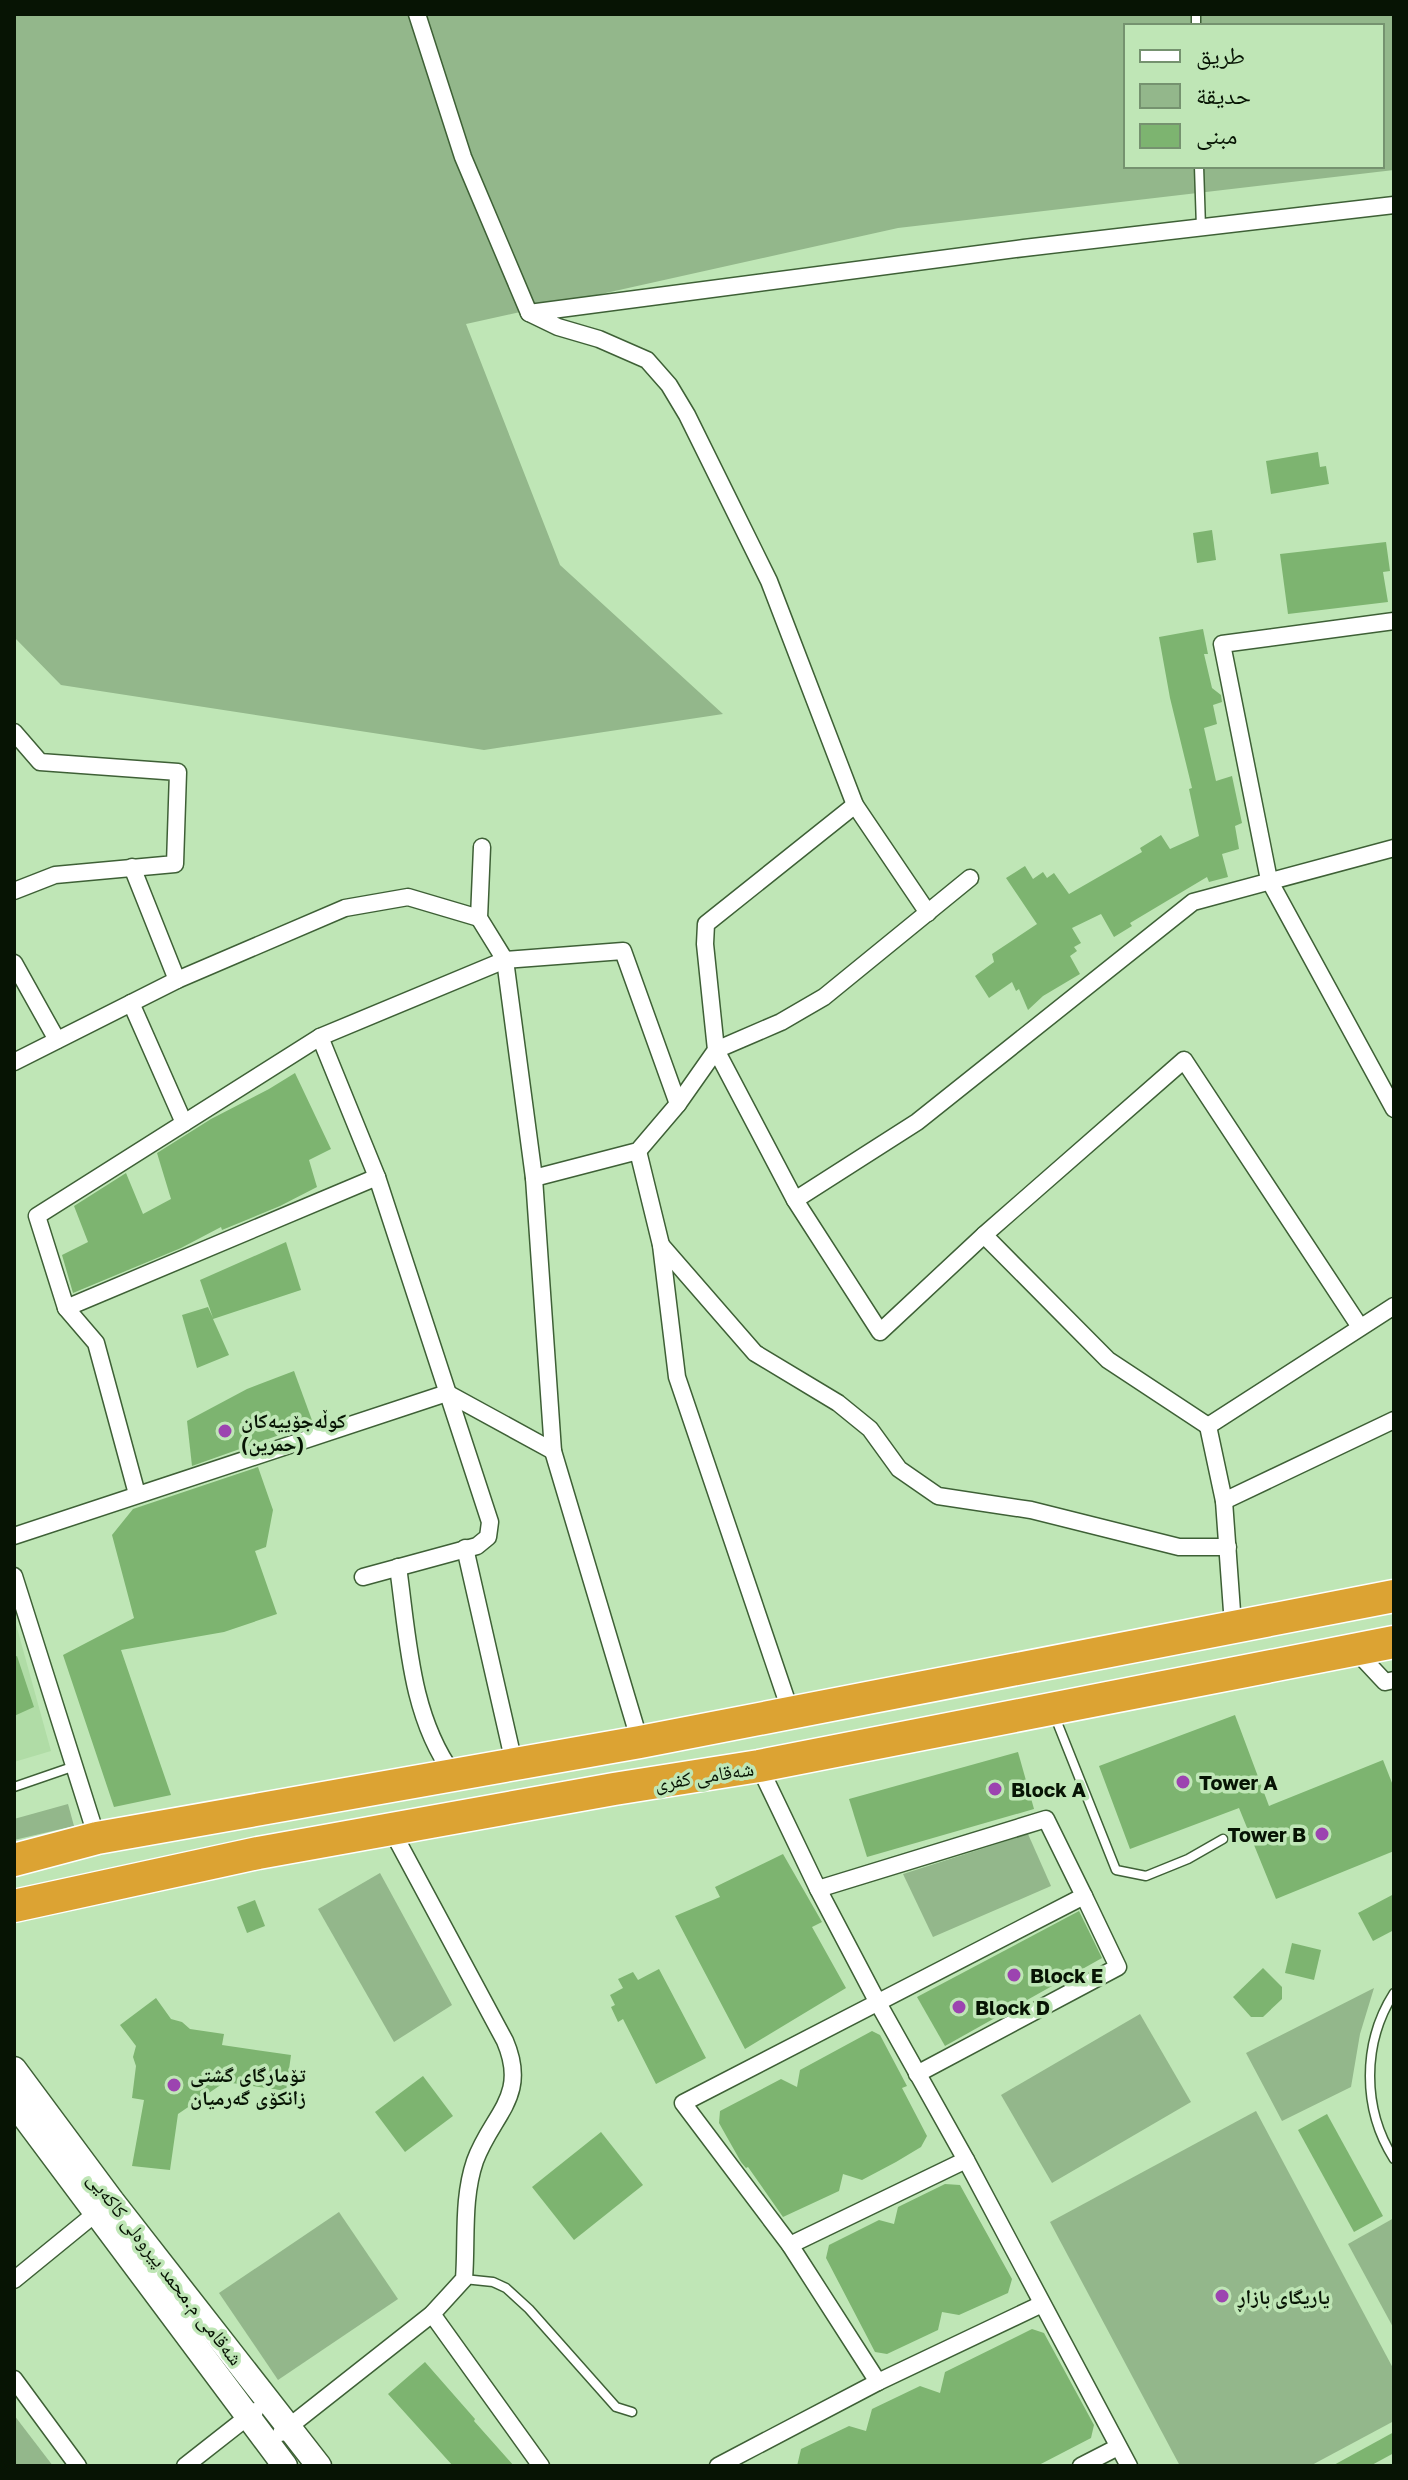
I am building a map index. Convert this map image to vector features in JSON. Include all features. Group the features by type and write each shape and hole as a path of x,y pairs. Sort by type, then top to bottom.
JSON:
{"highway":[{"path":"14,1860 97,1838 640,1742 1394,1596"},
{"name":"شەقامی کفری","path":"14,1906 199,1865 759,1766 1394,1642"}],"street":[{"path":"417,14 463,157 529,313 647,360 669,385 769,581 855,805 928,913"},
{"path":"529,313 1024,248 1394,205"},
{"path":"1394,621 1222,644 1269,880 1394,1109"},
{"path":"14,732 40,762 178,772 175,864 55,875 14,891"},
{"path":"855,805 706,924 705,944 716,1050 795,1200 880,1332 984,1235 1184,1060 1360,1327"},
{"path":"482,847 479,918 505,960 534,1178 553,1451 640,1742"},
{"path":"795,1200 917,1122 1193,902 1394,848"},
{"path":"132,867 177,980"},
{"path":"534,1178 638,1151 678,1104 716,1050 781,1022 824,997 970,878"},
{"path":"14,1062 177,980 345,908 408,897 479,918"},
{"path":"137,1494 96,1343 66,1308 37,1216 320,1037 505,960 623,951 678,1104"},
{"path":"14,963 57,1040"},
{"path":"131,1003 184,1123"},
{"path":"320,1037 377,1177 490,1522 488,1537 477,1546 363,1577"},
{"path":"638,1151 661,1245 677,1377 791,1713"},
{"path":"66,1308 377,1177"},
{"path":"984,1235 1108,1360 1208,1426 1224,1501 1233,1625"},
{"path":"661,1245 755,1353 838,1403 870,1429 899,1469 938,1496 1031,1510 1179,1547 1228,1547"},
{"path":"1208,1426 1394,1306"},
{"path":"14,1536 447,1393 553,1451"},
{"path":"1224,1501 1394,1420"},
{"path":"465,1548 514,1763"},
{"path":"398,1567 421,1711 438,1753 453,1774"},
{"path":"14,1576 97,1838"},
{"path":"1355,1650 1391,1684"},
{"path":"759,1766 818,1889 878,2003 966,2160 1129,2466"},
{"path":"818,1889 1046,1819 1118,1967 917,2074"},
{"path":"268,2444 432,2314 464,2279 466,2212 475,2161 511,2094 515,2076 513,2058 391,1829"},
{"path":"878,2382 790,2245 683,2103 1084,1896"},
{"name":"شەقامی م.محمد پیروەلی کاکەیی","path":"14,2069 103,2207 285,2466"},
{"name":"شەقامی م.محمد پیروەلی کاکەیی","path":"14,2103 268,2399 319,2466"},
{"path":"790,2245 966,2160"},
{"path":"14,2280 103,2207"},
{"path":"718,2466 878,2382 1042,2304"},
{"path":"432,2314 541,2466"},
{"path":"14,2379 78,2466"},
{"path":"185,2466 268,2399"},
{"path":"1081,2466 1118,2447"}],"lane":[{"path":"1199,168 1201,228"},
{"path":"1052,1708 1116,1870 1146,1876 1188,1859 1223,1839"},
{"path":"14,1787 75,1765"},
{"path":"1394,1993 1379,2023 1373,2044 1370,2088 1379,2131 1394,2159"},
{"path":"464,2279 493,2282 506,2288 529,2309 616,2407 632,2412"}],"shaded area":[{"path":"14,1617 51,1751 14,1762"}],"green space":[{"path":"14,14 1394,14 1394,170 898,228 466,324 560,565 723,714 484,750 61,685 14,637"},
{"path":"68,1804 74,1826 14,1840 14,1819"},
{"path":"1028,1834 1051,1886 933,1937 903,1874"},
{"path":"380,1873 452,2005 394,2042 318,1909"},
{"path":"1374,1988 1360,2034 1351,2087 1282,2121 1246,2053"},
{"path":"1140,2014 1191,2102 1052,2183 1001,2095"},
{"name":"یاریگای بازاڕ","path":"1256,2111 1394,2370 1394,2421 1310,2466 1180,2466 1050,2222"},
{"path":"339,2212 398,2299 278,2380 219,2293"},
{"path":"1394,2218 1394,2329 1348,2244"},
{"path":"14,2415 53,2466 14,2466"}],"building":[{"path":"1318,452 1320,467 1326,466 1329,484 1271,494 1266,461"},
{"path":"1212,530 1216,560 1197,563 1193,533"},
{"path":"1386,542 1390,571 1383,572 1388,602 1288,614 1280,554"},
{"path":"1203,629 1208,654 1204,654 1212,688 1221,695 1222,702 1213,705 1217,724 1204,728 1216,781 1232,776 1242,823 1235,826 1239,849 1222,854 1228,877 1209,882 1207,877 1130,923 1132,926 1114,937 1101,914 1072,928 1081,943 1074,947 1077,951 1070,956 1080,974 1043,996 1028,1010 1019,989 1016,991 1012,982 989,998 975,976 994,962 992,954 1037,924 1006,878 1025,866 1033,879 1043,872 1047,878 1054,873 1069,894 1142,852 1140,848 1161,835 1170,849 1199,836 1189,789 1192,788 1159,637"},
{"path":"295,1073 331,1149 309,1160 317,1187 280,1206 222,1230 221,1227 181,1248 73,1293 62,1255 88,1242 74,1206 126,1173 143,1214 171,1199 157,1153"},
{"path":"286,1242 301,1290 213,1319 229,1355 197,1368 182,1315 208,1307 213,1318 200,1280"},
{"path":"294,1371 313,1423 192,1466 187,1421 247,1389"},
{"path":"258,1467 273,1510 266,1547 255,1551 277,1614 224,1632 121,1650 171,1795 114,1807 63,1655 134,1618 112,1535 133,1509"},
{"path":"17,1656 34,1707 14,1716 14,1657"},
{"path":"1235,1715 1269,1806 1383,1760 1394,1788 1394,1851 1276,1899 1239,1808 1130,1849 1099,1766"},
{"path":"1018,1752 1034,1809 867,1857 849,1799"},
{"path":"783,1854 822,1922 812,1927 846,1988 745,2049 675,1916 720,1897 715,1887"},
{"path":"1394,1894 1394,1930 1373,1941 1358,1913"},
{"path":"255,1900 265,1926 247,1933 237,1907"},
{"path":"1079,1911 1102,1958 945,2046 917,1997"},
{"path":"1292,1943 1321,1950 1314,1980 1285,1973"},
{"path":"1263,1968 1282,1987 1282,1999 1263,2017 1251,2017 1233,1997"},
{"path":"659,1969 706,2058 656,2084 623,2019 618,2022 611,2007 615,2005 610,1995 623,1988 618,1979 633,1972 638,1980"},
{"name":"تۆمارگای گشتی زانکۆی گەرمیان","path":"156,1998 171,2019 182,2022 190,2029 224,2034 222,2045 291,2055 286,2091 225,2082 178,2114 170,2170 132,2166 144,2100 132,2098 136,2046 120,2025"},
{"path":"872,2031 880,2035 907,2086 902,2088 927,2136 921,2147 862,2180 843,2174 839,2191 783,2217 748,2167 741,2162 719,2123 720,2111 781,2079 797,2087 800,2070"},
{"path":"423,2076 453,2116 405,2152 375,2112"},
{"path":"1327,2114 1383,2216 1354,2232 1298,2130"},
{"path":"601,2132 643,2185 574,2240 532,2187"},
{"path":"945,2184 960,2185 1012,2279 1008,2293 959,2315 942,2312 938,2330 887,2354 875,2352 826,2258 829,2245 879,2220 894,2224 898,2207"},
{"path":"1032,2329 1044,2333 1094,2425 1091,2438 1037,2466 797,2466 801,2449 849,2426 866,2431 872,2409 920,2386 940,2393 945,2372"},
{"path":"425,2362 514,2466 453,2466 388,2394"},
{"path":"1394,2432 1394,2453 1370,2466 1332,2466"}],"place":[{"name":"کوڵەجۆییەکان (حمرین)","path":"225,1431"},
{"name":"Tower A","path":"1183,1782"},
{"name":"Block A","path":"995,1789"},
{"name":"Tower B","path":"1322,1834"},
{"name":"Block E","path":"1014,1975"},
{"name":"Block D","path":"959,2007"},
{"name":"تۆمارگای گشتی زانکۆی گەرمیان","path":"174,2085"},
{"name":"یاریگای بازاڕ","path":"1222,2296"}]}
